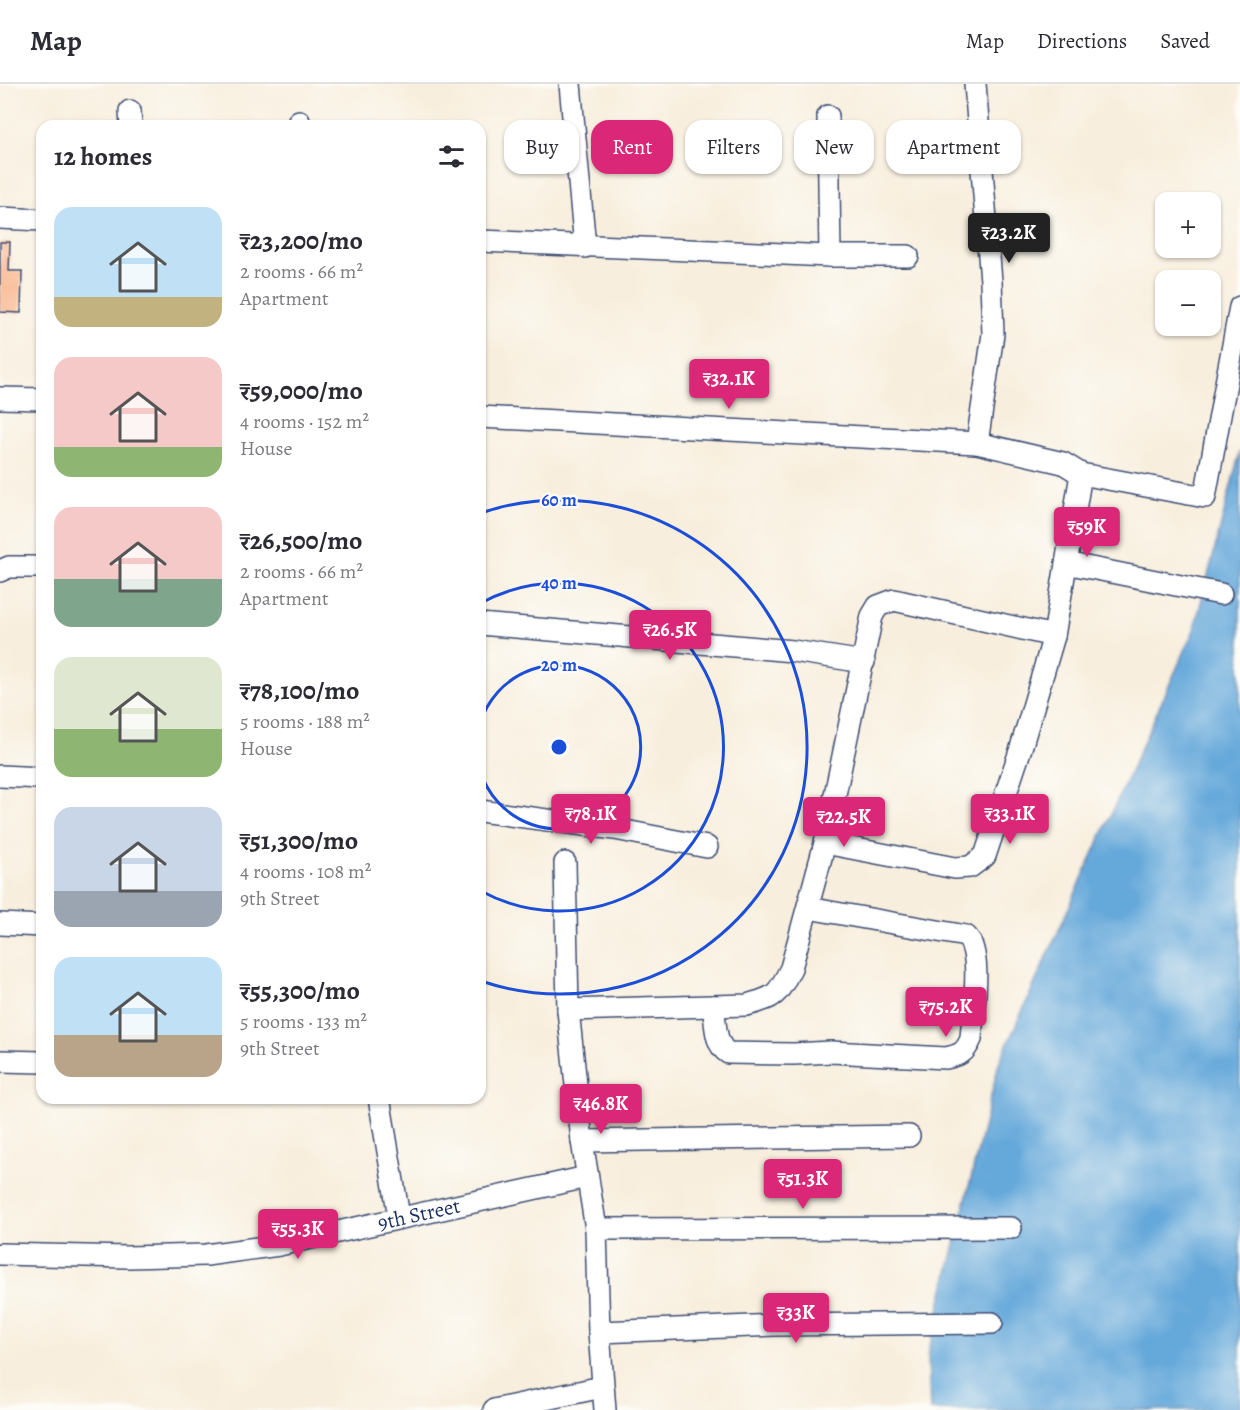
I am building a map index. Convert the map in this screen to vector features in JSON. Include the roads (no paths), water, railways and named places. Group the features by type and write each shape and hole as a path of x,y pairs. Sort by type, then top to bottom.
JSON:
{"street":[{"path":"570,84 585,247"},
{"path":"975,84 991,281 993,334 977,443"},
{"path":"828,116 830,256"},
{"path":"0,218 36,220"},
{"path":"486,241 830,256 908,256"},
{"path":"486,417 977,443 1063,463 1081,474 1205,497 1240,307"},
{"path":"0,398 36,399"},
{"path":"825,843 955,868 970,867 985,856 1021,748 1054,636 1081,474"},
{"path":"1066,563 1221,594"},
{"path":"0,571 9,567 36,567"},
{"path":"568,1010 747,1005 771,999 782,986 791,968 825,843 872,616 878,606 894,600 1054,636"},
{"path":"486,625 793,651 864,662"},
{"path":"0,776 36,778"},
{"path":"486,812 615,828 707,847"},
{"path":"566,863 568,1010 582,1141 596,1229 599,1332 605,1410"},
{"path":"713,1006 718,1040 722,1049 728,1053 831,1052 946,1058 959,1055 966,1050 970,1039 976,963 971,942 966,936 808,908"},
{"path":"0,924 36,926"},
{"path":"0,1061 36,1062"},
{"path":"380,1104 399,1217"},
{"path":"582,1141 909,1136"},
{"name":"9th Street","path":"0,1254 128,1257 206,1255 279,1245 587,1177"},
{"path":"596,1229 1011,1228"},
{"path":"599,1332 775,1325 992,1323"},
{"path":"494,1410 602,1387"}],"water":[{"path":"1240,451 1240,1410 930,1410 928,1355 999,1063 1194,630"}]}
